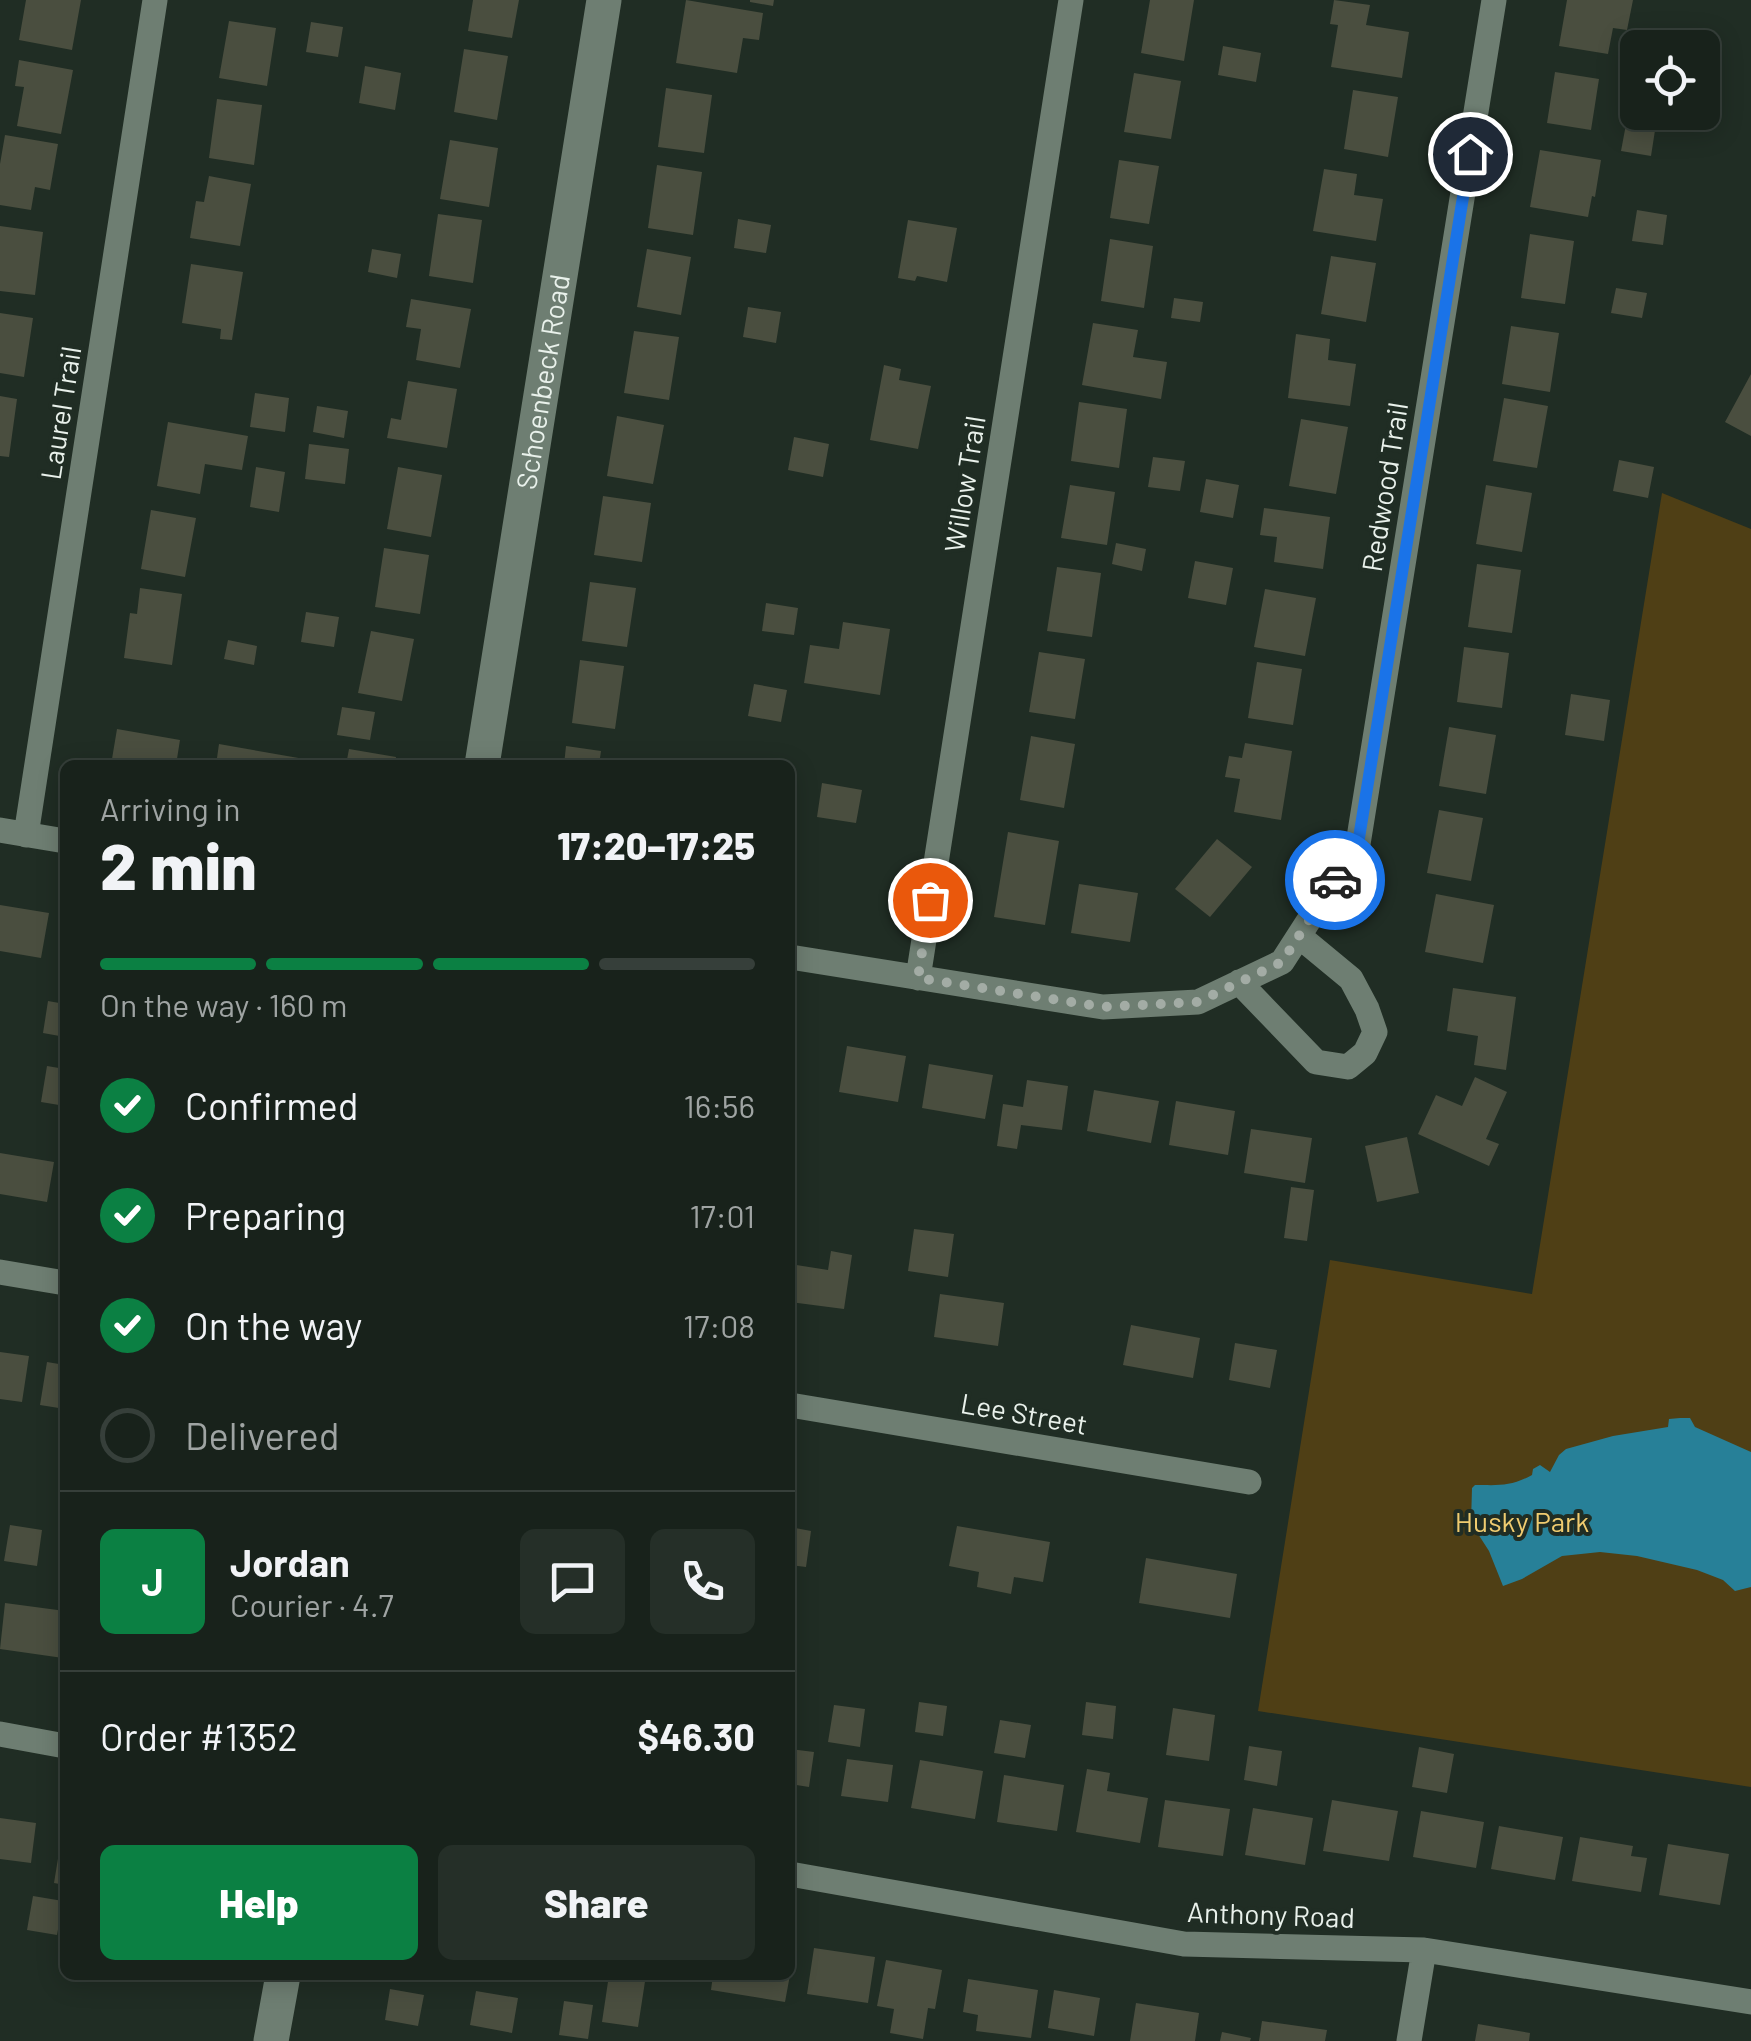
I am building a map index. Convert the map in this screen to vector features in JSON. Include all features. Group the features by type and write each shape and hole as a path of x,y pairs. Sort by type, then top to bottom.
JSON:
{"main road":[{"name":"Schoenbeck Road","path":"483,760 604,0"},
{"path":"271,2041 281,1980"}],"street":[{"name":"Laurel Trail","path":"26,834 155,0"},
{"name":"Willow Trail","path":"918,978 1071,0"},
{"name":"Redwood Trail","path":"1239,982 1282,962 1358,844 1494,0"},
{"path":"0,830 60,840"},
{"path":"795,958 1103,1007 1198,1002 1239,982 1316,1062 1348,1067 1366,1053 1374,1032 1367,1009 1351,979 1299,936"},
{"path":"0,1272 60,1282"},
{"name":"Lee Street","path":"795,1406 1249,1482"},
{"path":"0,1734 60,1745"},
{"name":"Anthony Road","path":"795,1875 1184,1944 1424,1950 1751,2002"},
{"path":"1409,2041 1424,1950"}],"green space":[{"name":"Husky Park","path":"1662,493 1751,529 1751,1787 1258,1711 1330,1260 1532,1294"}],"water":[{"path":"1690,1418 1695,1427 1751,1452 1751,1587 1735,1591 1723,1580 1697,1570 1600,1552 1562,1556 1503,1586 1489,1551 1471,1523 1475,1485 1517,1482 1532,1475 1540,1465 1550,1472 1566,1449 1668,1427 1669,1419"}],"building":[{"path":"26,0 81,0 72,50 19,40"},
{"path":"473,0 519,0 512,38 468,31"},
{"path":"686,0 763,13 759,40 743,38 737,73 676,63"},
{"path":"750,0 774,0 773,6"},
{"path":"1150,0 1194,0 1184,61 1141,53"},
{"path":"1334,0 1370,5 1366,25 1409,32 1402,78 1331,67 1338,25 1330,24"},
{"path":"1567,0 1633,0 1627,30 1613,28 1608,54 1559,46"},
{"path":"229,21 276,28 267,86 219,78"},
{"path":"311,22 343,27 338,57 306,52"},
{"path":"1223,46 1261,53 1256,82 1218,75"},
{"path":"464,49 508,56 497,120 454,112"},
{"path":"19,60 73,70 61,134 17,126 24,87 15,86"},
{"path":"365,66 401,73 395,110 359,103"},
{"path":"1555,72 1599,79 1591,130 1547,123"},
{"path":"1134,73 1181,81 1171,139 1124,132"},
{"path":"666,88 712,95 704,153 658,147"},
{"path":"1353,90 1398,97 1388,157 1344,149"},
{"path":"217,99 262,105 254,165 209,158"},
{"path":"1625,130 1655,130 1651,156 1621,151"},
{"path":"5,135 58,144 50,190 35,187 31,210 0,205"},
{"path":"450,140 498,148 489,207 440,199"},
{"path":"1540,150 1601,160 1588,217 1530,207"},
{"path":"1119,160 1159,166 1149,224 1110,218"},
{"path":"657,165 702,172 693,235 648,228"},
{"path":"1324,169 1357,174 1354,195 1383,199 1376,241 1313,231"},
{"path":"209,176 251,184 240,246 190,238 196,201 204,202"},
{"path":"1637,210 1667,215 1663,245 1632,241"},
{"path":"438,214 482,220 473,283 429,276"},
{"path":"738,219 771,225 766,253 734,248"},
{"path":"908,220 957,228 947,282 917,276 915,281 898,278"},
{"path":"0,226 43,232 35,295 0,291"},
{"path":"1530,234 1574,241 1565,304 1521,298"},
{"path":"1110,239 1153,246 1144,308 1101,301"},
{"path":"372,249 401,254 397,278 368,272"},
{"path":"647,249 691,257 681,315 637,307"},
{"path":"1331,256 1376,263 1366,322 1321,314"},
{"path":"191,264 243,272 232,340 220,339 221,329 182,323"},
{"path":"1616,288 1647,293 1642,318 1611,313"},
{"path":"1174,298 1203,302 1200,322 1171,318"},
{"path":"411,299 471,309 460,368 416,360 421,329 406,327"},
{"path":"748,307 781,312 776,343 743,337"},
{"path":"0,313 33,318 24,377 0,373"},
{"path":"1093,323 1138,330 1133,357 1167,362 1161,399 1082,385"},
{"path":"1511,326 1559,333 1550,392 1502,384"},
{"path":"634,331 679,337 669,400 624,393"},
{"path":"1296,334 1330,339 1328,360 1356,364 1350,406 1288,398"},
{"path":"884,365 901,369 899,380 931,386 918,449 870,440"},
{"path":"1751,374 1751,436 1725,422"},
{"path":"408,381 457,389 447,448 387,438 391,418 401,420"},
{"path":"255,393 289,398 285,432 250,427"},
{"path":"0,396 17,399 9,457 0,456"},
{"path":"1504,398 1548,406 1537,468 1493,461"},
{"path":"1079,402 1127,409 1119,468 1071,461"},
{"path":"317,406 348,411 344,438 313,432"},
{"path":"617,416 664,425 653,484 607,476"},
{"path":"1301,419 1348,427 1336,494 1289,486"},
{"path":"168,422 248,436 242,470 205,464 200,494 157,486"},
{"path":"794,437 829,444 823,477 788,470"},
{"path":"309,444 349,449 345,484 305,479"},
{"path":"1153,457 1185,461 1180,491 1148,487"},
{"path":"1619,460 1654,467 1648,498 1613,491"},
{"path":"256,467 285,472 279,512 250,507"},
{"path":"398,467 442,475 431,537 387,529"},
{"path":"1206,479 1239,485 1233,518 1200,512"},
{"path":"1070,485 1115,492 1107,545 1061,538"},
{"path":"1486,485 1532,493 1522,552 1476,544"},
{"path":"603,496 651,503 642,562 594,555"},
{"path":"1264,508 1330,517 1323,569 1274,562 1277,537 1260,535"},
{"path":"151,510 196,518 185,577 141,569"},
{"path":"1116,543 1146,549 1142,571 1112,564"},
{"path":"384,548 429,555 420,614 375,607"},
{"path":"1195,561 1233,568 1226,605 1188,598"},
{"path":"1477,564 1521,570 1512,633 1468,627"},
{"path":"1057,567 1101,573 1092,637 1047,631"},
{"path":"590,582 636,588 627,647 582,641"},
{"path":"140,588 182,594 172,665 124,658 130,613 137,614"},
{"path":"1265,589 1316,598 1305,656 1254,647"},
{"path":"766,603 798,608 794,635 762,631"},
{"path":"306,612 339,617 334,647 301,642"},
{"path":"843,622 890,629 880,695 804,683 810,645 839,649"},
{"path":"371,631 414,639 402,701 358,693"},
{"path":"228,640 257,646 254,665 224,659"},
{"path":"1464,647 1509,653 1502,708 1457,702"},
{"path":"1039,652 1085,659 1075,719 1029,712"},
{"path":"580,660 624,666 615,729 572,723"},
{"path":"1257,662 1302,669 1293,725 1248,718"},
{"path":"754,684 787,690 781,722 748,716"},
{"path":"1571,694 1610,700 1604,741 1565,735"},
{"path":"342,707 375,712 370,740 337,735"},
{"path":"1449,727 1496,735 1486,794 1439,786"},
{"path":"117,729 180,740 177,760 112,760"},
{"path":"1031,736 1075,744 1064,808 1020,800"},
{"path":"1245,743 1292,751 1281,820 1234,812 1240,779 1225,777 1229,756 1242,758"},
{"path":"219,744 310,760 217,760"},
{"path":"566,746 601,751 600,760 565,760"},
{"path":"349,749 396,757 396,760 347,760"},
{"path":"822,783 862,790 856,823 817,817"},
{"path":"1439,810 1483,818 1471,881 1427,873"},
{"path":"1008,832 1059,841 1045,925 994,917"},
{"path":"1217,839 1252,867 1210,917 1175,889"},
{"path":"1079,884 1138,893 1130,942 1071,933"},
{"path":"1436,894 1494,905 1483,963 1425,952"},
{"path":"0,905 49,913 41,958 0,951"},
{"path":"1453,988 1516,997 1506,1070 1474,1065 1478,1036 1447,1031"},
{"path":"48,1001 60,1003 60,1036 43,1033"},
{"path":"847,1046 906,1056 898,1102 839,1092"},
{"path":"929,1064 993,1075 985,1119 922,1108"},
{"path":"47,1066 60,1068 60,1105 41,1102"},
{"path":"1475,1077 1507,1092 1486,1139 1499,1144 1489,1166 1418,1134 1436,1095 1462,1106"},
{"path":"1027,1080 1068,1086 1062,1130 1021,1125 1017,1149 997,1146 1003,1104 1023,1107"},
{"path":"1094,1090 1159,1101 1151,1143 1087,1131"},
{"path":"1176,1101 1235,1111 1228,1155 1169,1145"},
{"path":"1251,1129 1312,1138 1305,1183 1244,1173"},
{"path":"1407,1137 1419,1193 1377,1202 1365,1146"},
{"path":"0,1153 54,1162 47,1202 0,1194"},
{"path":"1291,1187 1314,1190 1307,1241 1284,1238"},
{"path":"914,1229 954,1234 948,1277 908,1271"},
{"path":"831,1251 852,1255 844,1309 795,1303 795,1265 828,1270"},
{"path":"940,1294 1004,1303 998,1346 934,1337"},
{"path":"1131,1325 1200,1338 1193,1378 1123,1365"},
{"path":"1235,1343 1277,1350 1270,1388 1229,1380"},
{"path":"0,1352 29,1356 22,1402 0,1399"},
{"path":"47,1362 60,1364 60,1408 40,1405"},
{"path":"10,1525 42,1530 37,1566 4,1561"},
{"path":"957,1526 1050,1542 1043,1582 1014,1577 1011,1594 977,1587 979,1572 949,1566"},
{"path":"795,1528 811,1531 806,1567 795,1566"},
{"path":"1146,1558 1237,1574 1230,1618 1139,1603"},
{"path":"5,1603 60,1610 60,1658 0,1649"},
{"path":"919,1702 947,1706 943,1736 915,1732"},
{"path":"1086,1702 1116,1706 1113,1739 1082,1735"},
{"path":"834,1705 865,1709 860,1747 828,1742"},
{"path":"1173,1708 1215,1715 1209,1761 1166,1755"},
{"path":"1000,1720 1031,1725 1025,1758 994,1753"},
{"path":"1249,1746 1282,1751 1277,1786 1244,1780"},
{"path":"1419,1747 1454,1754 1447,1793 1412,1787"},
{"path":"795,1750 814,1752 809,1787 795,1785"},
{"path":"847,1759 893,1765 888,1802 841,1796"},
{"path":"920,1760 983,1771 975,1819 911,1808"},
{"path":"1087,1769 1110,1773 1107,1791 1148,1798 1140,1843 1076,1832"},
{"path":"1004,1775 1064,1785 1057,1831 997,1822"},
{"path":"1165,1800 1230,1809 1223,1856 1158,1847"},
{"path":"1332,1800 1398,1811 1389,1861 1323,1851"},
{"path":"1253,1808 1313,1818 1305,1865 1245,1855"},
{"path":"1421,1811 1484,1822 1476,1868 1413,1857"},
{"path":"0,1818 36,1823 31,1863 0,1859"},
{"path":"1499,1826 1563,1837 1555,1880 1491,1869"},
{"path":"1580,1837 1633,1846 1631,1856 1647,1858 1641,1892 1572,1881"},
{"path":"1668,1844 1729,1854 1720,1905 1659,1895"},
{"path":"60,1846 60,1884 54,1883"},
{"path":"33,1896 60,1900 57,1935 27,1930"},
{"path":"814,1948 875,1957 868,2003 807,1994"},
{"path":"886,1960 942,1970 935,2009 928,2008 923,2039 890,2033 894,2009 877,2006"},
{"path":"968,1979 1038,1990 1031,2038 976,2031 978,2015 963,2012"},
{"path":"608,1980 645,1980 638,2027 602,2022"},
{"path":"712,1980 789,1980 785,2002 711,1990"},
{"path":"390,1989 424,1995 418,2026 385,2020"},
{"path":"1054,1990 1100,1998 1094,2036 1048,2028"},
{"path":"476,1991 518,1998 512,2033 470,2025"},
{"path":"564,2001 593,2005 588,2039 559,2035"},
{"path":"1136,2003 1199,2013 1195,2041 1130,2041"},
{"path":"1262,2021 1327,2030 1325,2041 1259,2041"},
{"path":"1478,2024 1530,2033 1529,2041 1475,2041"},
{"path":"1222,2032 1251,2038 1220,2041"}],"way so far":[{"path":"930,900 918,978 1103,1007 1198,1002 1282,962 1335,880"}],"route":[{"path":"1335,880 1358,844 1470,154"}]}
